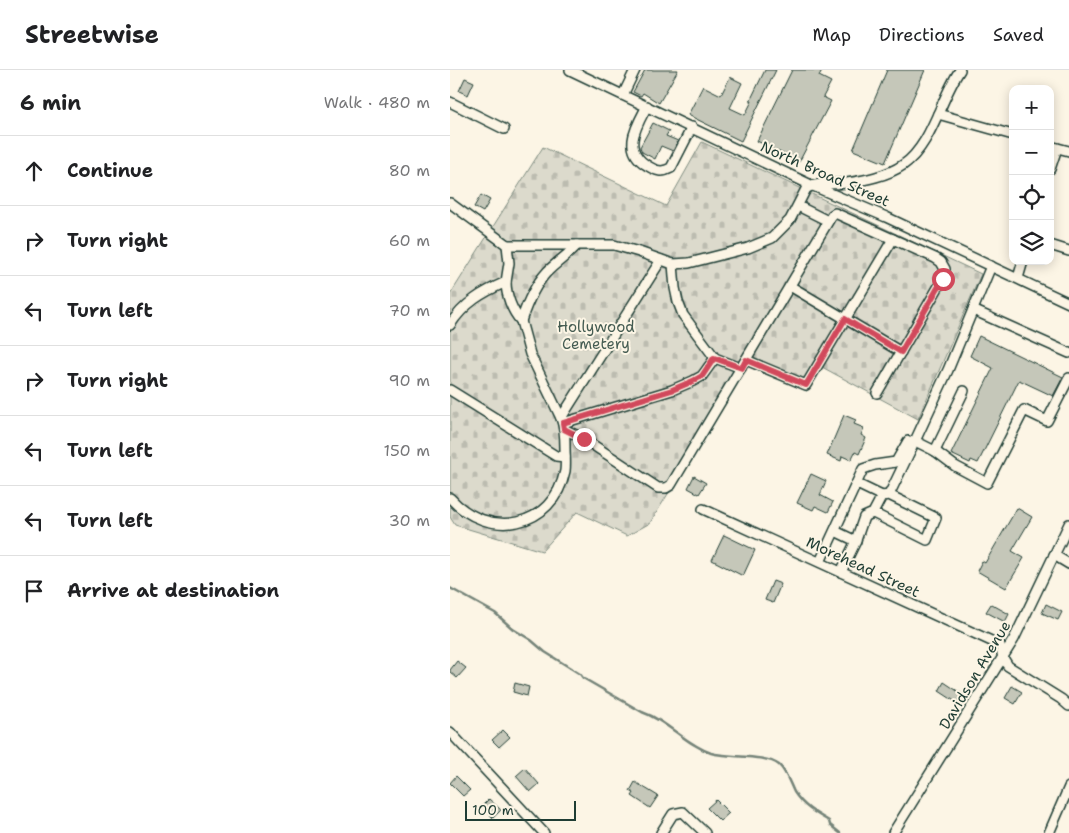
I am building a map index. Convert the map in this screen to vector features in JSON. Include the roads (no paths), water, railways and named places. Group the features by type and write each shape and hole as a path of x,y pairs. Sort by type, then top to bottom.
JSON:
{"street":[{"name":"North Broad Street","path":"570,70 811,185 886,217 1069,303"},
{"path":"623,95 634,70"},
{"path":"451,206 507,245 619,246 673,264 690,263 717,257 766,241 786,224 806,189 811,185 847,183 893,171 903,165 920,148 951,84 960,70"},
{"path":"450,102 504,129"},
{"path":"647,106 633,139 633,150 642,162 656,170 661,171 671,168 692,127"},
{"path":"938,114 1009,135"},
{"path":"1054,147 1069,151"},
{"path":"798,206 828,222"},
{"path":"563,423 658,488 666,488 671,485 679,476 832,215 835,213 935,258 945,268 943,279 877,393"},
{"path":"673,264 679,308 696,335 714,358 744,364 806,385 893,239"},
{"path":"450,498 472,515 491,523 506,524 522,521 540,512 553,498 565,472 563,423 530,354 521,321 509,298 506,282 509,263 507,245"},
{"path":"521,321 530,297 539,282 547,272 577,245"},
{"path":"1054,246 1069,251"},
{"path":"563,423 660,260"},
{"path":"1018,278 1022,265"},
{"path":"841,572 856,541 864,517 873,513 886,495 915,441 948,370 991,266"},
{"path":"450,325 473,298 506,282"},
{"path":"790,286 901,352"},
{"path":"973,310 1069,353"},
{"path":"563,423 672,390 693,381 702,376 714,358"},
{"path":"820,562 864,469 896,462 908,441 915,441 936,450 955,466 987,482 1024,410 1047,421 1069,378"},
{"path":"450,390 556,456 565,457"},
{"path":"936,450 964,391"},
{"path":"857,484 936,518 928,540 873,513"},
{"name":"Morehead Street","path":"703,509 1000,645 1003,658"},
{"name":"Davidson Avenue","path":"893,833 1003,658 1030,607 1069,524"},
{"path":"835,531 856,541"},
{"path":"1054,555 1069,564"},
{"path":"1003,658 1008,666 1061,698 1069,706"},
{"path":"450,732 544,833"},
{"path":"1048,833 1069,787"},
{"path":"661,833 673,814 684,812 705,833"}],"waterway":[{"path":"450,588 495,613 513,629 580,674 583,678 660,721 702,749 711,753 765,759 779,765 801,801 829,821 830,825 840,833"}],"park label":[{"name":"Hollywood Cemetery","path":"596,336"}]}
